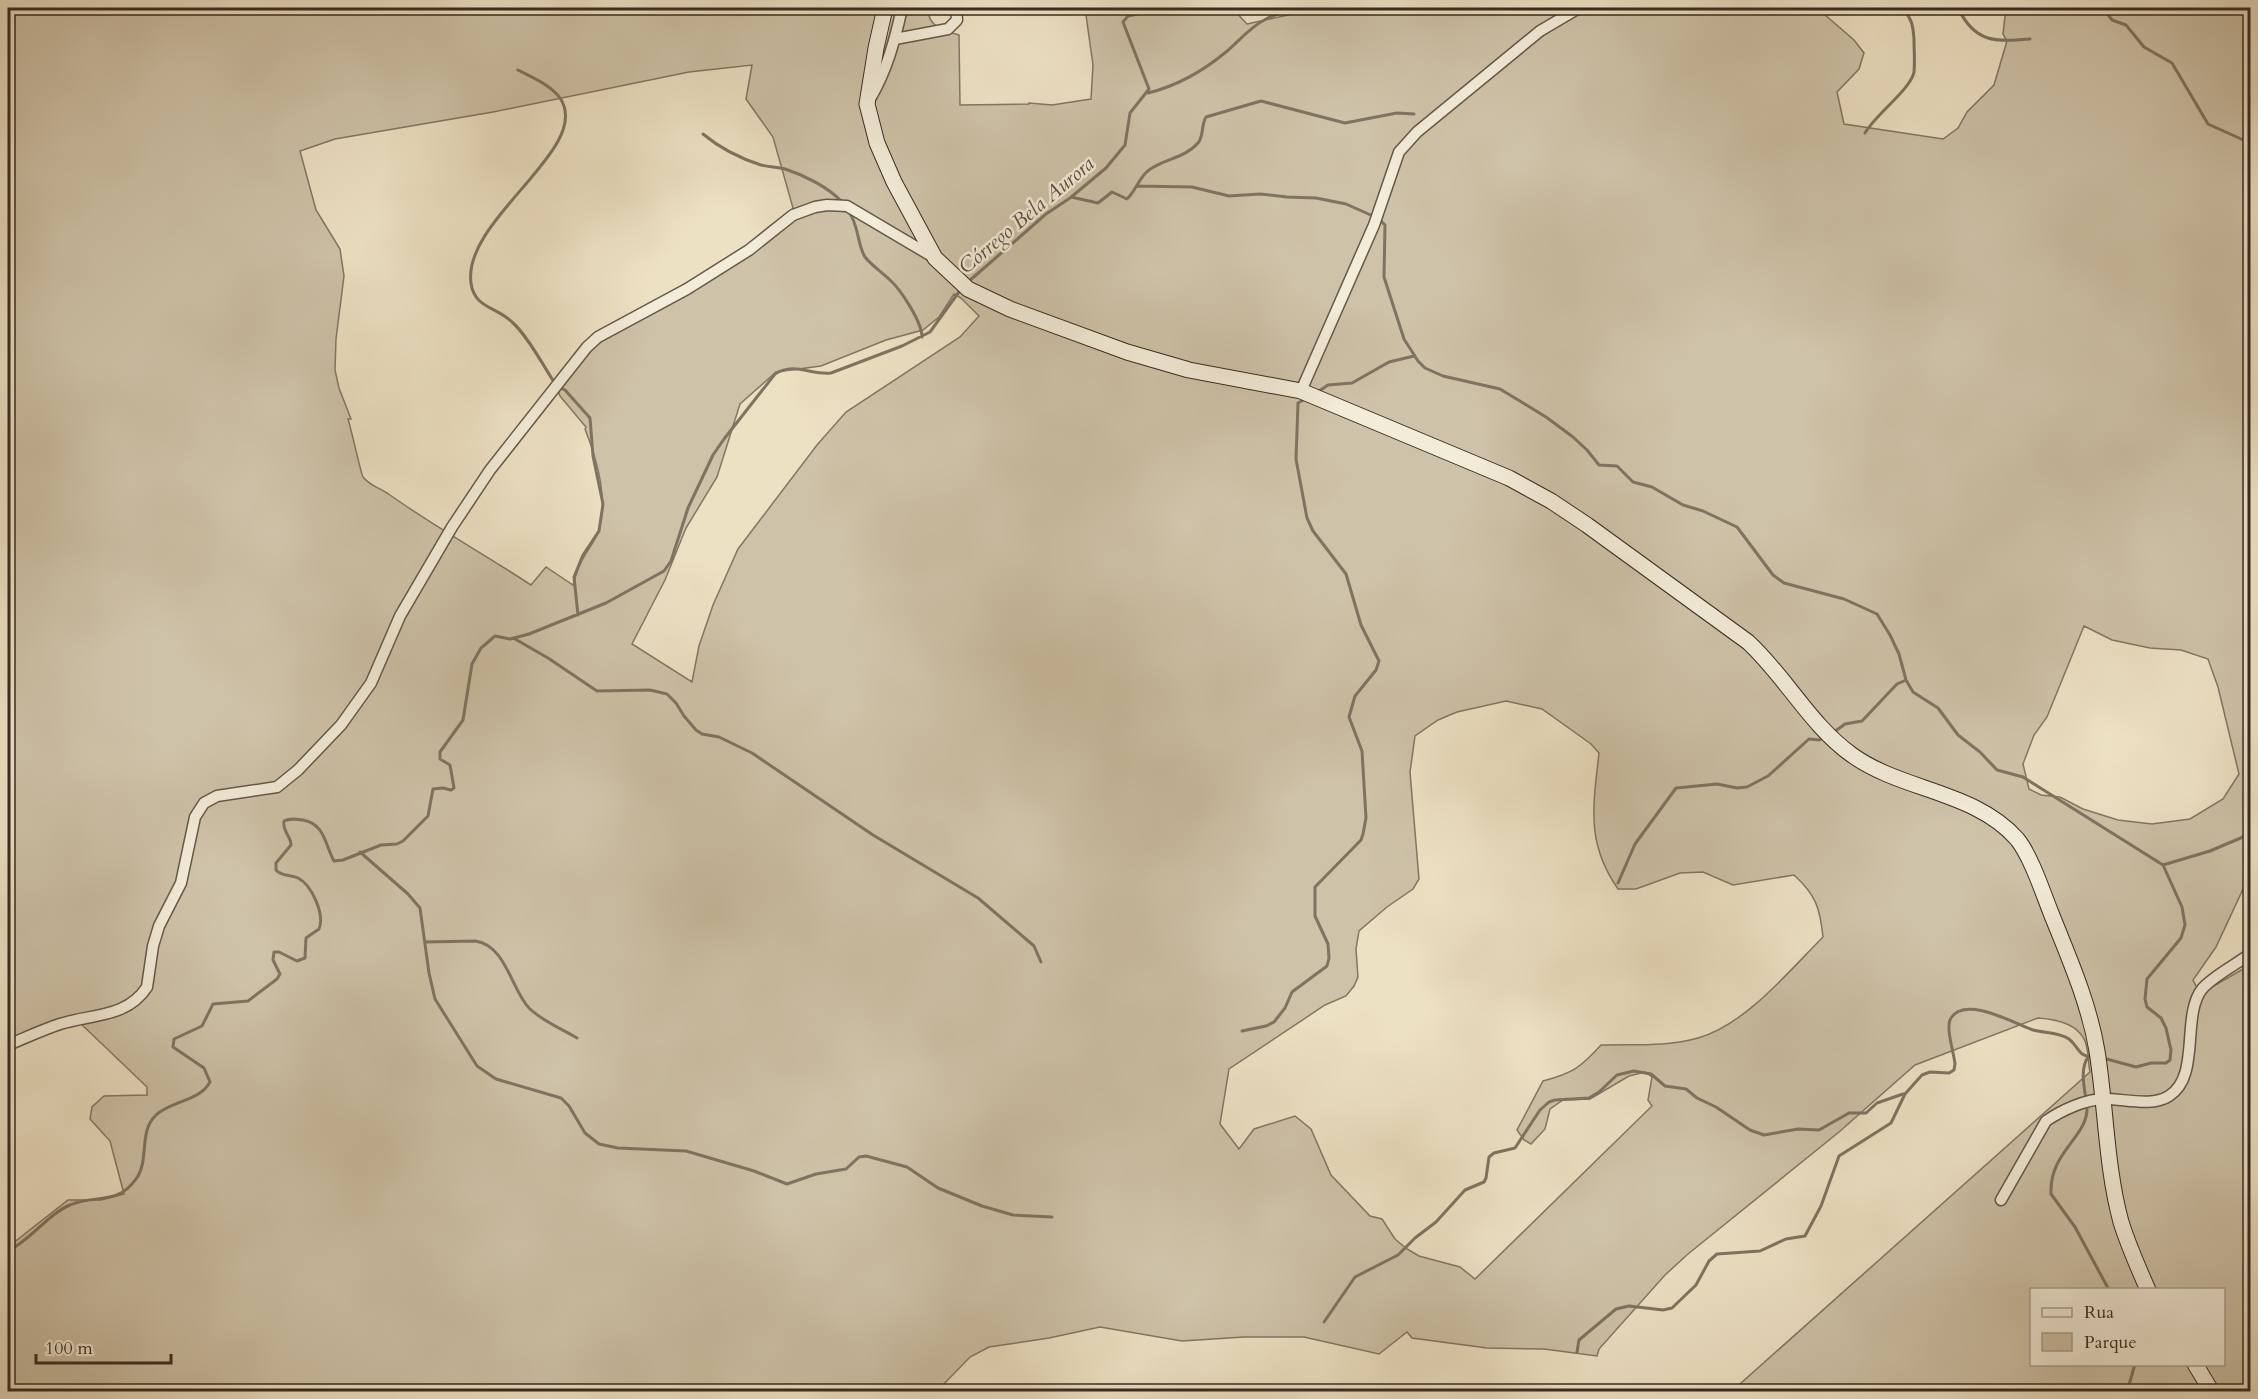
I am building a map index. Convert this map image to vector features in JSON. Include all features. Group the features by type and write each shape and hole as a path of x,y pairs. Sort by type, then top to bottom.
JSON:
{"main road":[{"path":"885,8 867,104 881,153 894,182 935,258 960,283 982,297 1100,342 1189,370 1301,390 1509,478 1551,501 1748,642 1773,667 1815,722 1853,756 1876,769 1995,819 2018,840 2038,880 2083,992 2096,1050 2121,1221 2133,1257 2147,1288"},
{"path":"2196,1366 2212,1392"}],"street":[{"path":"867,104 883,75 896,39 902,8"},
{"path":"896,39 948,29 957,20 957,8"},
{"path":"1301,390 1374,225 1395,161 1406,142 1540,31 1580,8"},
{"path":"8,1045 61,1024 120,1010 135,1001 145,991 153,946 159,926 181,883 191,830 199,810 204,803 217,796 277,787 286,781 341,725 371,683 400,616 452,527 490,470 587,347 598,337 662,304 749,250 793,215 815,207 838,205 857,210 897,237 935,258"},
{"path":"2001,1200 2046,1121 2065,1110 2102,1099 2153,1102 2169,1096 2178,1086 2184,1074 2196,1001 2203,989 2250,954"}],"green space":[{"path":"8,8 928,8 930,19 937,27 959,35 960,105 1029,103 1052,105 1091,99 1093,65 1085,8 1232,8 1247,24 1320,8 1817,8 1854,40 1864,53 1859,69 1837,92 1844,124 1943,139 1958,128 1967,112 1994,85 2007,41 2003,34 2006,8 2250,8 2250,874 2216,947 2193,980 2200,994 2250,965 2250,1391 1763,1392 1740,1384 2090,1072 2087,1046 2076,1029 2064,1023 2038,1018 1915,1065 1839,1132 1665,1275 1599,1349 1597,1356 1544,1349 1487,1348 1412,1338 1407,1332 1379,1354 1304,1337 1244,1337 1182,1341 1100,1327 989,1347 970,1357 937,1391 8,1391 8,1247 68,1200 101,1200 124,1194 110,1141 90,1119 92,1107 104,1096 147,1095 147,1087 78,1021 8,1042","holes":["752,65 746,99 773,137 793,208 782,221 708,280 595,344 555,384 560,396 586,427 602,495 601,522 596,538 579,566 573,585 546,567 531,585 366,480 363,477 348,419 351,419 335,370 336,339 344,276 340,249 316,210 300,151 335,139 493,112 689,72","954,294 979,316 960,337 846,412 817,445 738,549 713,605 699,646 692,682 632,644 665,580 686,528 717,477 740,404 776,372 821,366 886,340 923,330 939,317","2084,626 2112,640 2150,648 2181,650 2208,659 2218,687 2239,774 2223,799 2190,819 2152,824 2118,820 2083,809 2060,797 2041,795 2029,789 2023,764 2034,735 2047,717","1506,701 1542,709 1591,744 1599,753 1594,808 1596,840 1608,872 1618,889 1636,889 1680,873 1703,872 1733,885 1794,875 1816,903 1823,937 1781,980 1733,1022 1686,1041 1601,1045 1575,1069 1543,1081 1517,1130 1524,1140 1531,1144 1545,1129 1550,1109 1563,1100 1590,1099 1629,1076 1645,1072 1652,1077 1648,1100 1652,1106 1475,1279 1460,1267 1419,1256 1395,1239 1382,1219 1370,1216 1331,1175 1311,1129 1295,1116 1254,1129 1239,1149 1220,1124 1229,1069 1325,1005 1346,996 1358,977 1356,949 1359,931 1413,889 1419,879 1410,772 1415,736 1438,720 1457,712"]}],"waterway":[{"name":"Córrego Bela Aurora","path":"968,282 1046,214 1070,198 1106,168 1125,145 1130,113 1149,89 1123,22 1128,16 1147,12 1150,8"},
{"path":"1148,93 1179,82 1199,71 1231,48 1260,22 1276,14 1311,8"},
{"path":"1865,133 1876,118 1900,94 1914,72 1912,26 1907,14 1900,8"},
{"path":"1958,8 1972,28 1987,38 2030,39"},
{"path":"2103,8 2112,20 2126,25 2144,47 2172,63 2208,124 2250,143"},
{"path":"518,70 556,93 560,98 566,118 559,139 544,162 486,234 474,259 471,283 473,291 481,302 506,317 518,328 554,382"},
{"path":"1071,197 1098,203 1112,192 1127,199 1149,170 1187,152 1198,143 1206,117 1261,101 1345,123 1397,113 1414,114"},
{"path":"703,134 723,149 745,159 761,165 785,169 808,178 830,191 842,202"},
{"path":"1137,186 1192,187 1229,196 1260,194 1316,198 1346,204 1373,216"},
{"path":"849,212 855,223 865,257 895,285 905,298 919,323 922,337"},
{"path":"1379,219 1385,225 1384,277 1404,339 1425,368 1443,376 1500,389 1546,417 1573,437 1599,465 1617,466 1633,482 1652,487 1683,505 1703,511 1737,527 1773,575 1784,583 1844,599 1877,614 1899,654 1906,680 1913,692 1938,708 1958,735 1980,752 1997,770 2023,777 2163,865 2182,907 2185,925 2181,938 2147,979 2145,999 2147,1007 2161,1018 2166,1028 2171,1050 2170,1060 2166,1063 2151,1063 2136,1067 2103,1058"},
{"name":"Córrego Bela Aurora","path":"8,1251 62,1209 79,1202 113,1196 129,1187 140,1171 147,1130 156,1115 199,1093 210,1082 204,1068 173,1047 174,1039 202,1026 213,1004 248,1001 277,979 280,974 273,960 274,952 279,952 297,961 305,958 306,938 319,929 319,909 303,882 276,870 276,863 291,845 284,828 284,821 303,820 316,826 334,861 343,860 381,845 397,844 403,841 428,816 433,789 451,790 454,788 450,765 440,759 440,752 463,720 472,664 481,648 495,636 510,639 529,634 606,603 664,571 671,561 688,508 713,455 775,374 789,369 831,373 902,346 930,332 961,289"},
{"path":"1316,393 1328,385 1352,383 1389,362 1414,356"},
{"path":"559,387 565,390 590,418 593,456 603,504 599,531 583,555 574,577 578,615"},
{"path":"1242,1031 1274,1022 1285,1008 1292,992 1327,966 1328,944 1315,916 1315,887 1361,840 1366,818 1362,751 1349,717 1355,696 1376,670 1379,661 1361,625 1346,574 1313,531 1307,518 1296,459 1298,403 1305,399"},
{"path":"515,639 597,691 650,690 667,694 696,730 702,734 719,737 752,753 873,835 978,898 1034,946 1041,962"},
{"path":"1834,732 1845,724 1862,721 1897,684 1906,680"},
{"path":"1618,883 1635,844 1676,788 1717,784 1737,788 1747,787 1768,776 1809,739 1823,738"},
{"path":"2163,865 2210,851 2250,834"},
{"path":"360,852 408,894 420,908 435,999 477,1066 496,1079 561,1098 569,1106 585,1133 599,1144 618,1148 686,1151 754,1171 787,1184 816,1174 846,1169 859,1157 866,1156 907,1167 938,1188 982,1206 1013,1215 1052,1217"},
{"path":"425,942 475,941 485,944 501,959 529,1008 546,1021 577,1038"},
{"path":"1577,1352 1579,1340 1616,1309 1629,1306 1663,1310 1672,1308 1696,1285 1709,1261 1717,1254 1760,1251 1786,1239 1805,1236 1821,1206 1839,1156 1891,1123 1905,1094 1922,1075 1930,1072 1949,1073 1954,1070 1949,1022 1958,1012 1968,1009 1979,1010 2033,1030 2061,1035 2069,1039 2082,1054 2094,1057"},
{"path":"2086,1099 2083,1072 2088,1057"},
{"path":"1324,1322 1355,1277 1398,1255 1436,1222 1465,1190 1484,1182 1489,1157 1494,1153 1515,1148 1540,1110 1549,1102 1589,1098 1617,1075 1634,1071 1651,1074 1665,1086 1686,1089 1750,1130 1764,1135 1798,1129 1819,1130 1849,1113 1866,1113 1877,1103 1903,1094"},
{"path":"2087,1106 2082,1127 2056,1166 2051,1194 2075,1227 2108,1288"},
{"path":"2127,1392 2134,1366"}]}
